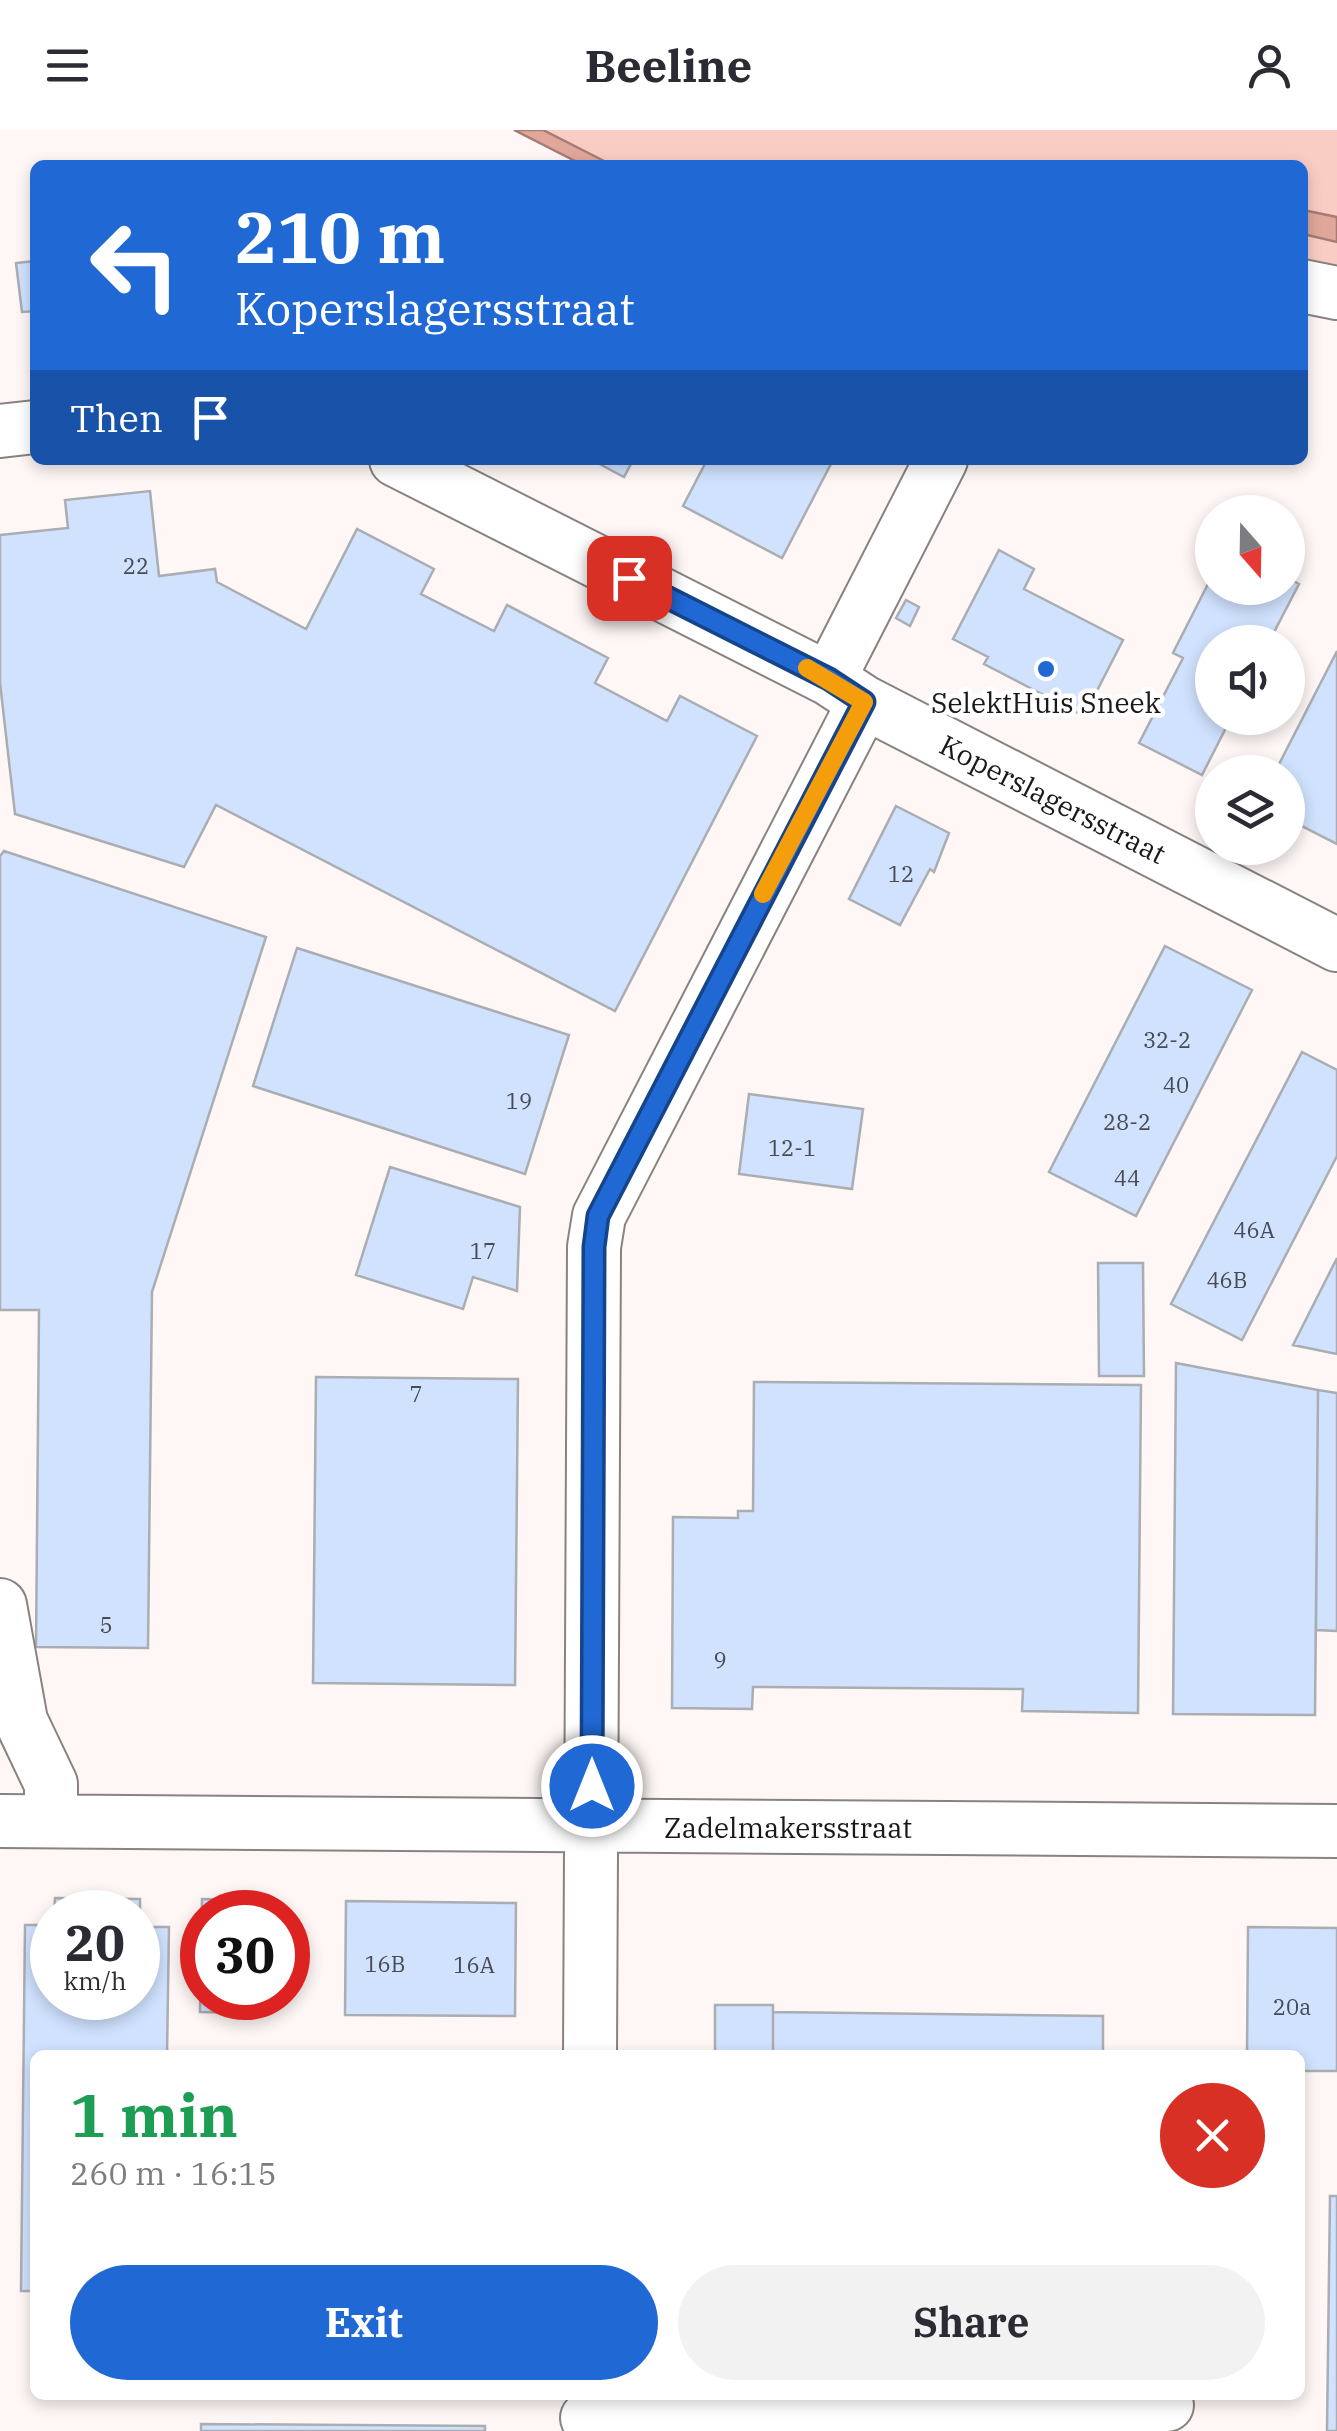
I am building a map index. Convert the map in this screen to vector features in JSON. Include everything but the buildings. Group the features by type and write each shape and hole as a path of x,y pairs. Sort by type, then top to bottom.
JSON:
{"street":[{"path":"1308,287 1337,293"},
{"path":"0,431 30,428"},
{"name":"Koperslagersstraat","path":"406,465 1337,944"},
{"path":"590,2050 594,1247 598,1216 846,690 939,465"},
{"path":"0,1605 21,1720 51,1784 52,1822"},
{"name":"Zadelmakersstraat","path":"0,1821 1337,1831"},
{"path":"587,2415 671,2424 1168,2405"}],"shaded area":[{"path":"514,130 543,130 602,160 573,160"},
{"path":"543,130 1337,130 1337,217 1308,211 1308,160 602,160"},
{"path":"1308,211 1337,217 1337,242 1308,235"},
{"path":"1308,235 1337,242 1337,276 1308,270"}],"slow traffic":[{"path":"763,894 864,702 807,668"}],"place":[{"name":"SelektHuis Sneek","path":"1046,669"}],"route":[{"path":"592,1786 594,1247 598,1216 864,702 829,679 629,578"}]}
